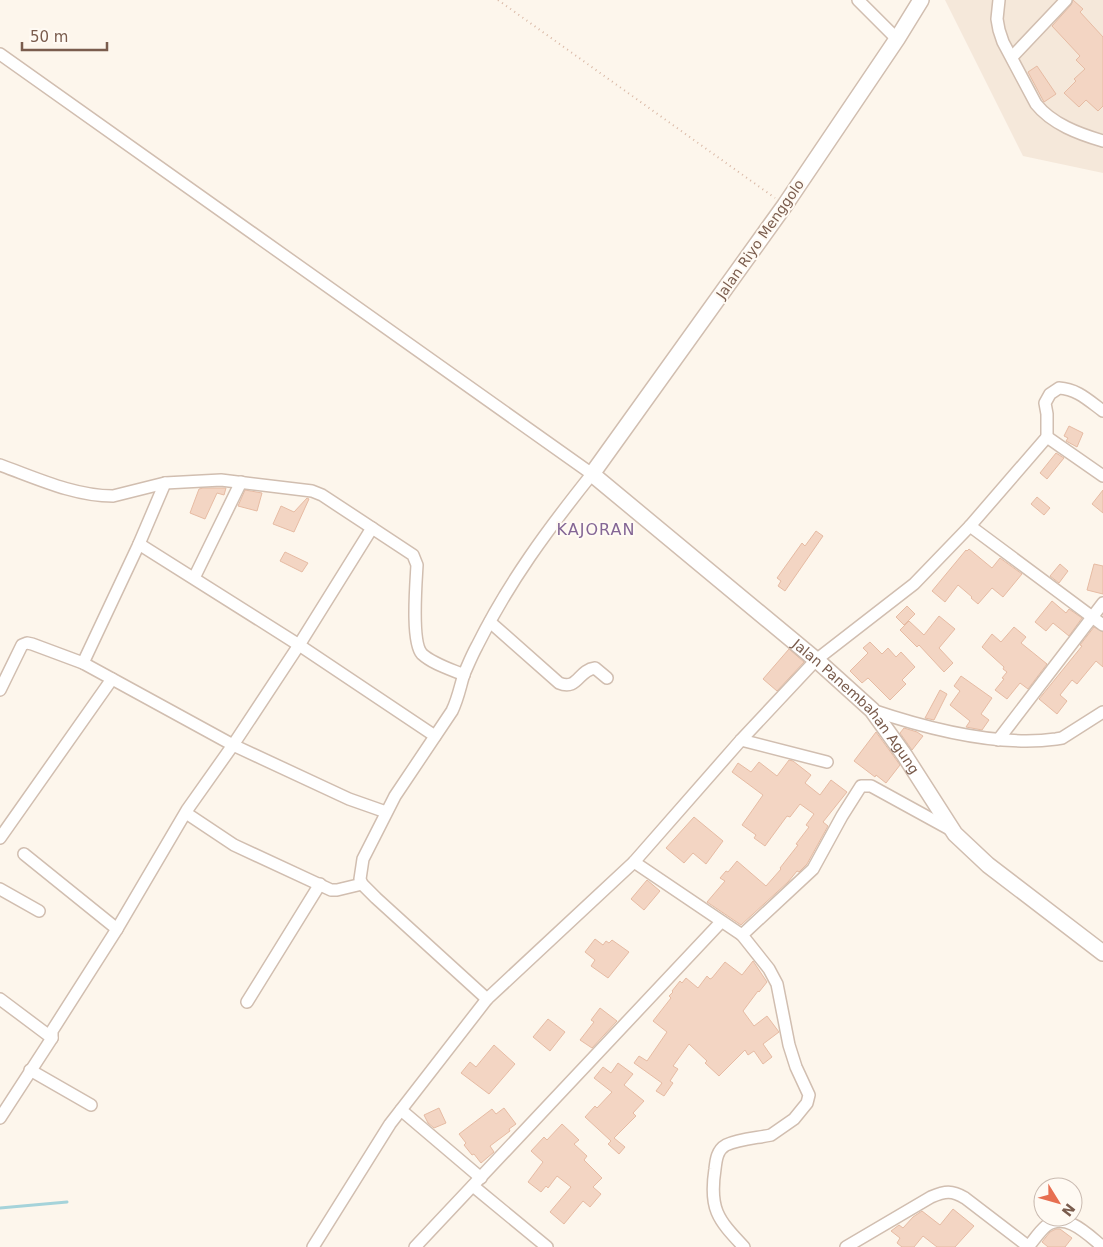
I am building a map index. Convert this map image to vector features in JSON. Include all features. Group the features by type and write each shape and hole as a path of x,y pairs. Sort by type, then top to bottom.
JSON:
{"street":[{"path":"858,0 897,39"},
{"name":"Jalan Riyo Menggolo","path":"592,474 785,206 921,0"},
{"path":"999,0 997,19 999,30 1036,104 1058,123 1103,141"},
{"path":"1012,57 1066,0"},
{"path":"0,54 592,474 515,577 464,675 457,700 386,812 363,859 359,875 362,884 486,997"},
{"path":"312,1247 401,1110 486,997 635,863 741,740 914,584 970,526 1046,437 1047,414 1045,403 1050,394 1059,388 1070,389 1079,393 1103,411"},
{"path":"1046,437 1103,476"},
{"path":"0,465 70,490 96,495 113,496 166,483 221,480 312,491 410,552 416,561 416,634 419,649 433,662 464,675"},
{"name":"Jalan Panembahan Agung","path":"592,474 823,665 872,710 905,756 954,832 988,865 1103,953"},
{"path":"194,578 241,482"},
{"path":"83,663 166,483"},
{"path":"970,526 1103,625"},
{"path":"0,1118 52,1038 52,1031 117,929 186,812 299,645 372,528"},
{"path":"139,544 299,645 435,736"},
{"path":"998,740 1091,616 1103,603"},
{"path":"490,622 559,684 571,685 590,669 597,670 607,678"},
{"path":"0,690 22,645 27,643 83,663 232,745 349,799 386,812"},
{"path":"0,838 112,679"},
{"path":"872,710 911,724 998,740 1062,738 1103,712"},
{"path":"741,740 828,762"},
{"path":"742,935 813,869 861,786 871,786 954,832"},
{"path":"186,812 234,845 334,891 362,884"},
{"path":"24,854 117,929"},
{"path":"635,863 742,935 769,969 777,984 789,1045 796,1067 809,1095 804,1108 794,1119 778,1131 771,1135 726,1145 717,1156 713,1181 712,1198 714,1206 727,1227 744,1247"},
{"path":"247,1002 320,884"},
{"path":"0,889 39,911"},
{"path":"415,1247 722,922"},
{"path":"0,999 52,1038"},
{"path":"30,1070 91,1105"},
{"path":"401,1110 547,1247"},
{"path":"846,1247 931,1197 948,1191 965,1198 1028,1247 1047,1225 1062,1221 1072,1224 1103,1247"}],"path":[{"path":"498,0 785,206"}],"shaded area":[{"path":"945,0 1103,0 1103,173 1023,156"}],"building":[{"path":"1073,0 1083,9 1080,12 1103,37 1103,106 1098,111 1086,100 1079,107 1064,93 1076,81 1074,79 1085,69 1076,60 1080,56 1052,26 1071,5"},
{"path":"1037,66 1056,94 1044,102 1028,72"},
{"path":"1069,426 1083,433 1077,447 1066,441 1068,438 1064,436"},
{"path":"1056,453 1064,458 1047,479 1040,473"},
{"path":"226,488 224,495 217,493 205,519 190,513 199,489"},
{"path":"245,490 262,493 257,511 238,506"},
{"path":"1103,490 1103,513 1092,504"},
{"path":"1037,497 1050,508 1044,515 1031,504"},
{"path":"307,498 309,499 294,532 273,524 281,506 294,512"},
{"path":"816,531 823,536 785,591 778,586 781,581 777,578 802,543 805,546"},
{"path":"969,549 992,568 1000,558 1022,574 1003,597 992,588 978,604 958,585 945,602 932,591 966,550"},
{"path":"285,552 308,563 302,572 280,561"},
{"path":"1060,564 1068,571 1059,583 1050,576"},
{"path":"1094,564 1103,566 1103,594 1087,590"},
{"path":"1052,601 1066,613 1069,609 1082,618 1069,636 1053,623 1046,631 1035,622"},
{"path":"907,606 915,614 904,625 896,617"},
{"path":"939,616 955,629 939,648 953,663 944,672 919,645 917,647 900,630 909,621 924,635"},
{"path":"1014,627 1026,637 1021,643 1047,664 1028,689 1020,683 1007,699 995,690 1007,672 982,647 992,634 1001,642"},
{"path":"1094,627 1103,632 1103,667 1096,661 1077,684 1072,680 1060,695 1067,701 1057,714 1039,699 1082,646 1080,645"},
{"path":"870,642 882,654 888,648 896,657 901,652 915,667 902,680 906,684 890,700 868,678 862,683 850,671 868,653 863,648"},
{"path":"789,649 804,662 777,691 763,679"},
{"path":"961,676 992,698 981,714 989,720 982,730 966,727 970,721 950,705 960,691 954,686"},
{"path":"940,690 947,694 934,720 925,718"},
{"path":"904,728 923,736 912,750 900,733"},
{"path":"876,732 900,765 886,783 854,761"},
{"path":"789,760 811,775 805,783 820,795 831,780 847,792 823,822 828,826 807,864 799,872 797,871 788,882 741,925 707,902 725,881 720,878 737,861 766,886 798,845 796,844 809,827 806,825 814,814 800,804 790,817 787,816 765,846 754,838 756,835 742,825 763,795 732,772 738,763 751,772 759,762 777,776"},
{"path":"694,817 723,841 706,864 693,853 684,863 666,848"},
{"path":"647,880 660,891 644,910 631,899"},
{"path":"595,939 603,945 606,941 609,943 612,940 629,952 608,978 591,966 595,960 585,952"},
{"path":"753,961 767,982 743,1011 754,1026 767,1016 779,1032 763,1044 772,1057 763,1064 754,1051 748,1055 745,1050 719,1076 705,1063 707,1061 689,1044 673,1066 678,1069 670,1081 673,1083 664,1096 656,1091 662,1083 634,1063 639,1056 647,1061 667,1032 653,1021 671,998 669,996 672,991 680,981 682,983 686,978 698,988 707,976 710,979 712,978 725,962 742,975"},
{"path":"600,1008 617,1021 592,1048 580,1040 594,1022 591,1020"},
{"path":"548,1019 565,1032 550,1051 533,1037"},
{"path":"494,1045 515,1064 489,1094 461,1073 470,1062 476,1067"},
{"path":"618,1063 633,1074 624,1085 644,1101 633,1113 636,1116 614,1138 625,1147 619,1154 608,1144 611,1141 585,1117 595,1106 597,1108 612,1092 594,1078 603,1067 611,1073"},
{"path":"439,1108 446,1123 434,1128 428,1123 424,1115"},
{"path":"504,1108 516,1124 490,1146 494,1152 481,1163 464,1145 466,1143 459,1134 492,1109 496,1114"},
{"path":"562,1124 579,1140 574,1144 587,1156 584,1160 602,1178 593,1187 601,1194 590,1207 583,1201 564,1224 550,1212 571,1187 557,1176 548,1188 546,1186 541,1192 528,1182 543,1162 531,1151 544,1137 547,1140"},
{"path":"953,1209 974,1226 955,1247 937,1247 923,1236 914,1247 902,1247 897,1243 900,1238 891,1231 899,1225 903,1228 913,1217 922,1211 940,1225"},
{"path":"1060,1229 1072,1238 1065,1247 1048,1247 1042,1242 1050,1232"}],"waterway":[{"path":"0,1208 67,1202"}],"district":[{"name":"KAJORAN","path":"596,529"}]}
